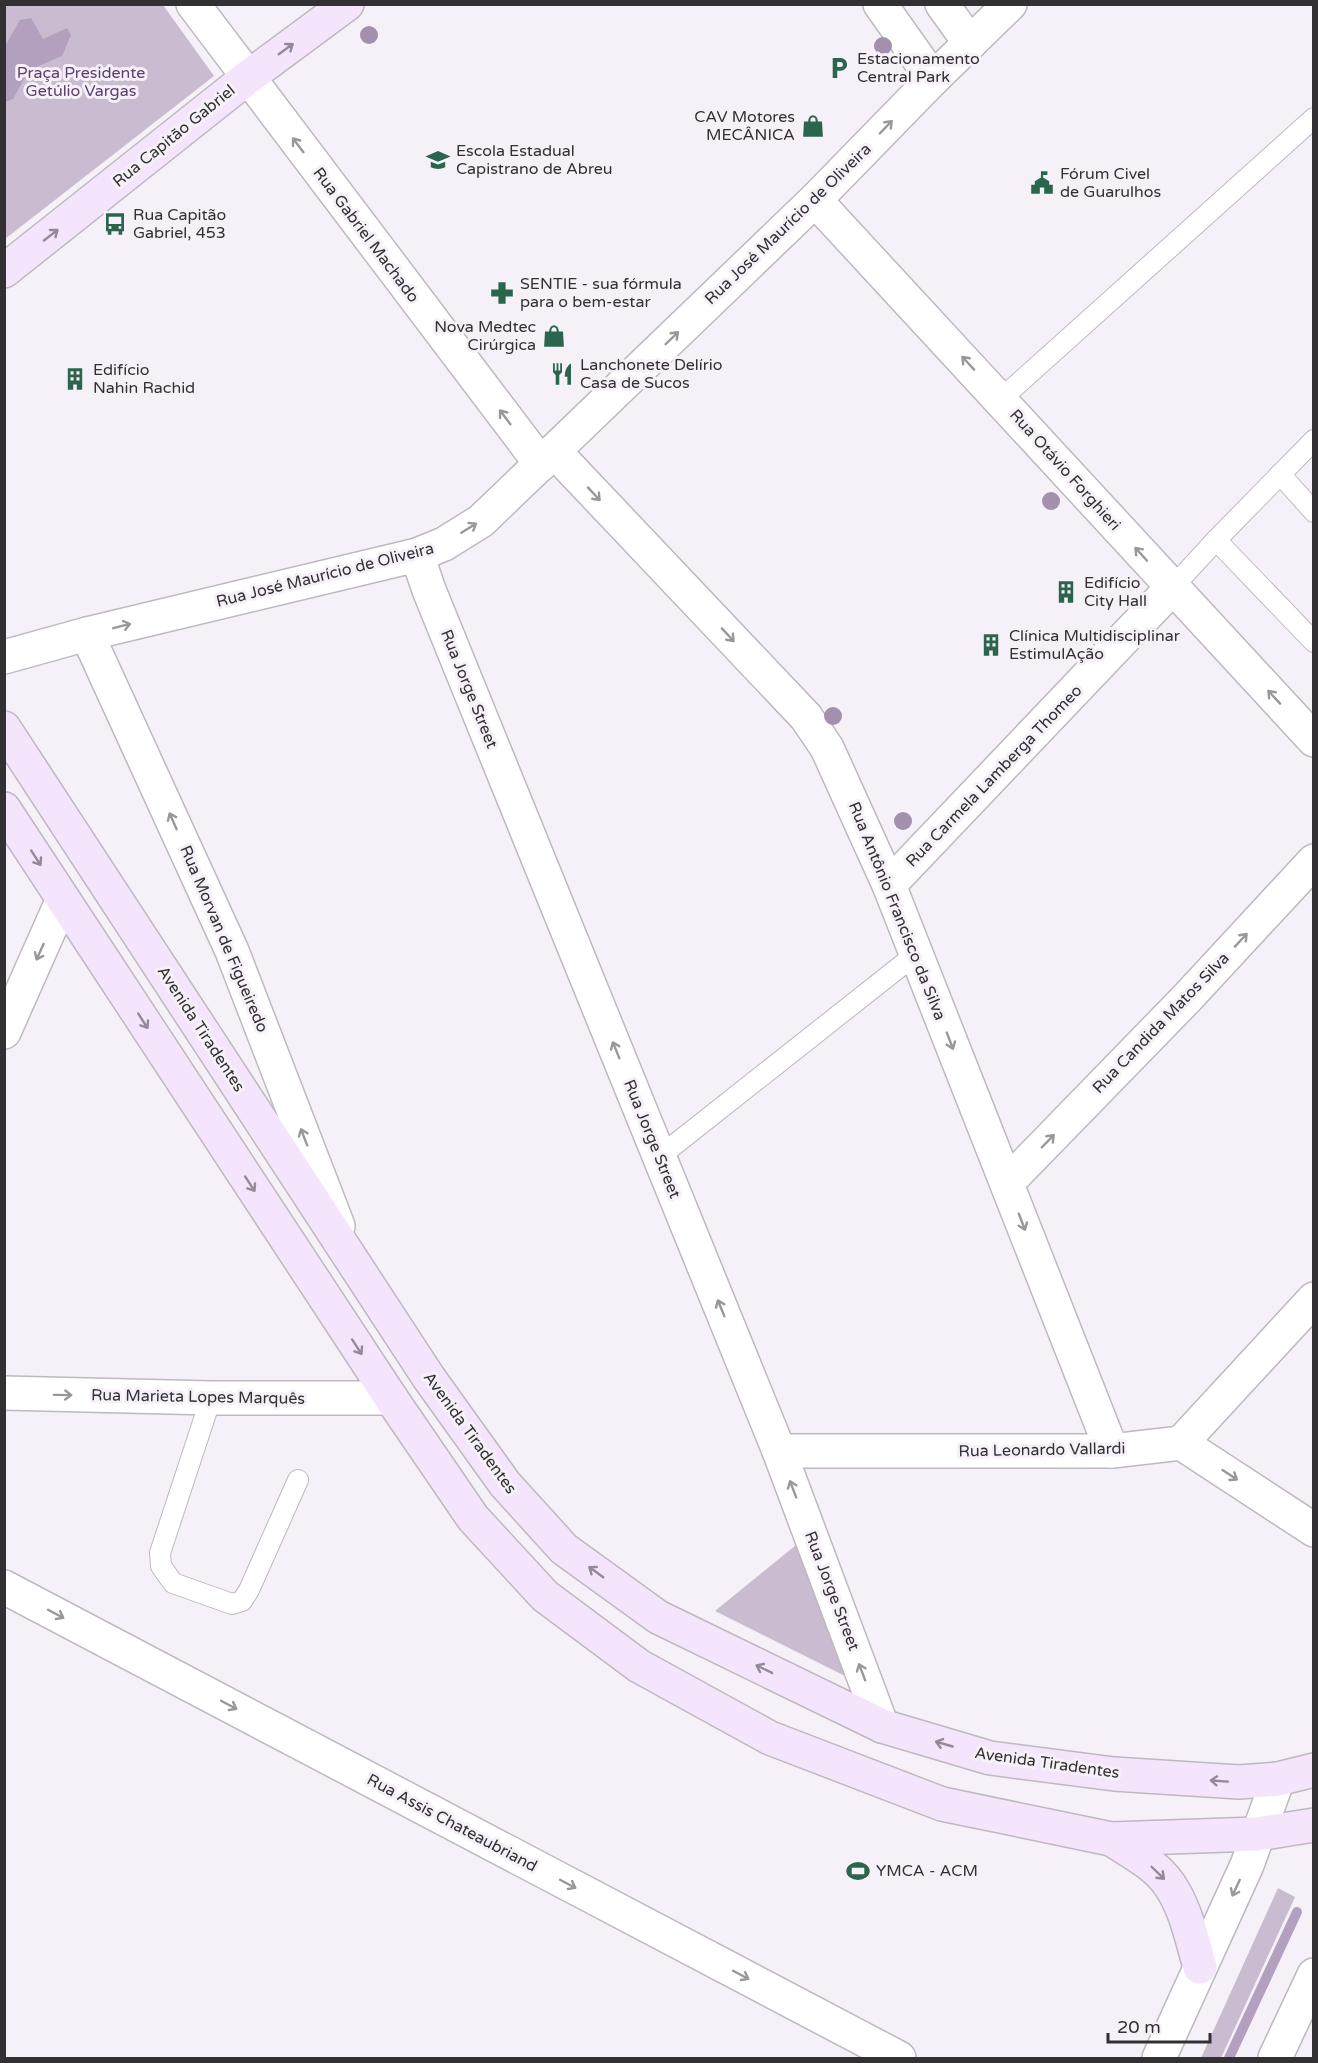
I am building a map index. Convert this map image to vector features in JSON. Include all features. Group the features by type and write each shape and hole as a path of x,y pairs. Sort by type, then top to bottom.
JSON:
{"main road":[{"name":"Rua Capitão Gabriel","path":"4,272 247,78 347,4"},
{"name":"Avenida Tiradentes","path":"4,728 429,1378 504,1485 564,1549 657,1617 882,1726 990,1758 1114,1774 1239,1782 1278,1779 1314,1770"},
{"path":"4,809 391,1398 473,1518 545,1596 639,1666 770,1738 942,1804 1111,1839 1257,1834 1314,1825"},
{"path":"1111,1839 1150,1865 1170,1884 1187,1922 1200,1967"}],"street":[{"name":"Rua Gabriel Machado","path":"193,4 247,78 547,458"},
{"path":"880,4 933,80"},
{"path":"942,4 970,43"},
{"name":"Rua José Maurício de Oliveira","path":"4,657 87,634 417,555 444,544 480,521 815,200 1010,4"},
{"name":"Rua Otávio Forghieri","path":"815,200 1314,740"},
{"name":"Rua Antônio Francisco da Silva","path":"547,458 806,717 827,748 889,885 1112,1451"},
{"name":"Rua Jorge Street","path":"417,555 438,612 779,1450 882,1726"},
{"name":"Rua Carmela Lamberga Thomeo","path":"889,885 1172,588"},
{"name":"Rua Morvan de Figueiredo","path":"87,634 232,951 347,1250"},
{"name":"Rua Candida Matos Silva","path":"1007,1183 1188,997 1314,861"},
{"path":"4,1032 63,899"},
{"path":"1314,1299 1181,1443 1314,1530"},
{"name":"Rua Marieta Lopes Marquês","path":"4,1393 211,1398 391,1398"},
{"name":"Rua Leonardo Vallardi","path":"779,1450 1112,1451 1181,1443"},
{"name":"Rua Assis Chateaubriand","path":"4,1587 899,2058"},
{"path":"1159,2058 1247,1865 1278,1779"},
{"path":"1275,2058 1314,1975"}],"lane":[{"path":"1001,399 1314,118"},
{"path":"1172,588 1314,440"},
{"path":"1280,474 1314,512"},
{"path":"1216,540 1314,642"},
{"path":"659,1157 916,954"},
{"path":"211,1398 160,1553 161,1566 173,1583 232,1604 242,1601 249,1590 297,1480"}],"green space":[{"name":"Praça Presidente Getúlio Vargas","path":"5,5 163,5 214,76 5,239"},
{"path":"801,1541 861,1684 715,1611"},
{"path":"1278,1888 1295,1897 1221,2058 1201,2058"}],"shaded area":[{"path":"31,18 43,39 67,28 71,35 62,56 29,70 13,99 5,102 5,46 20,20"}],"waterway":[{"path":"1229,2058 1297,1912"}],"place":[{"name":"Estacionamento Central Park","path":"839,68"},
{"name":"CAV Motores MECÂNICA","path":"813,126"},
{"name":"Escola Estadual Capistrano de Abreu","path":"438,160"},
{"name":"Fórum Civel de Guarulhos","path":"1042,183"},
{"name":"Rua Capitão Gabriel, 453","path":"115,224"},
{"name":"SENTIE - sua fórmula para o bem-estar","path":"502,293"},
{"name":"Nova Medtec Cirúrgica","path":"554,336"},
{"name":"Lanchonete Delírio Casa de Sucos","path":"562,374"},
{"name":"Edifício Nahin Rachid","path":"75,379"},
{"name":"Edifício City Hall","path":"1066,592"},
{"name":"Clínica Multidisciplinar EstimulAção","path":"991,645"},
{"name":"YMCA - ACM","path":"858,1871"}]}
